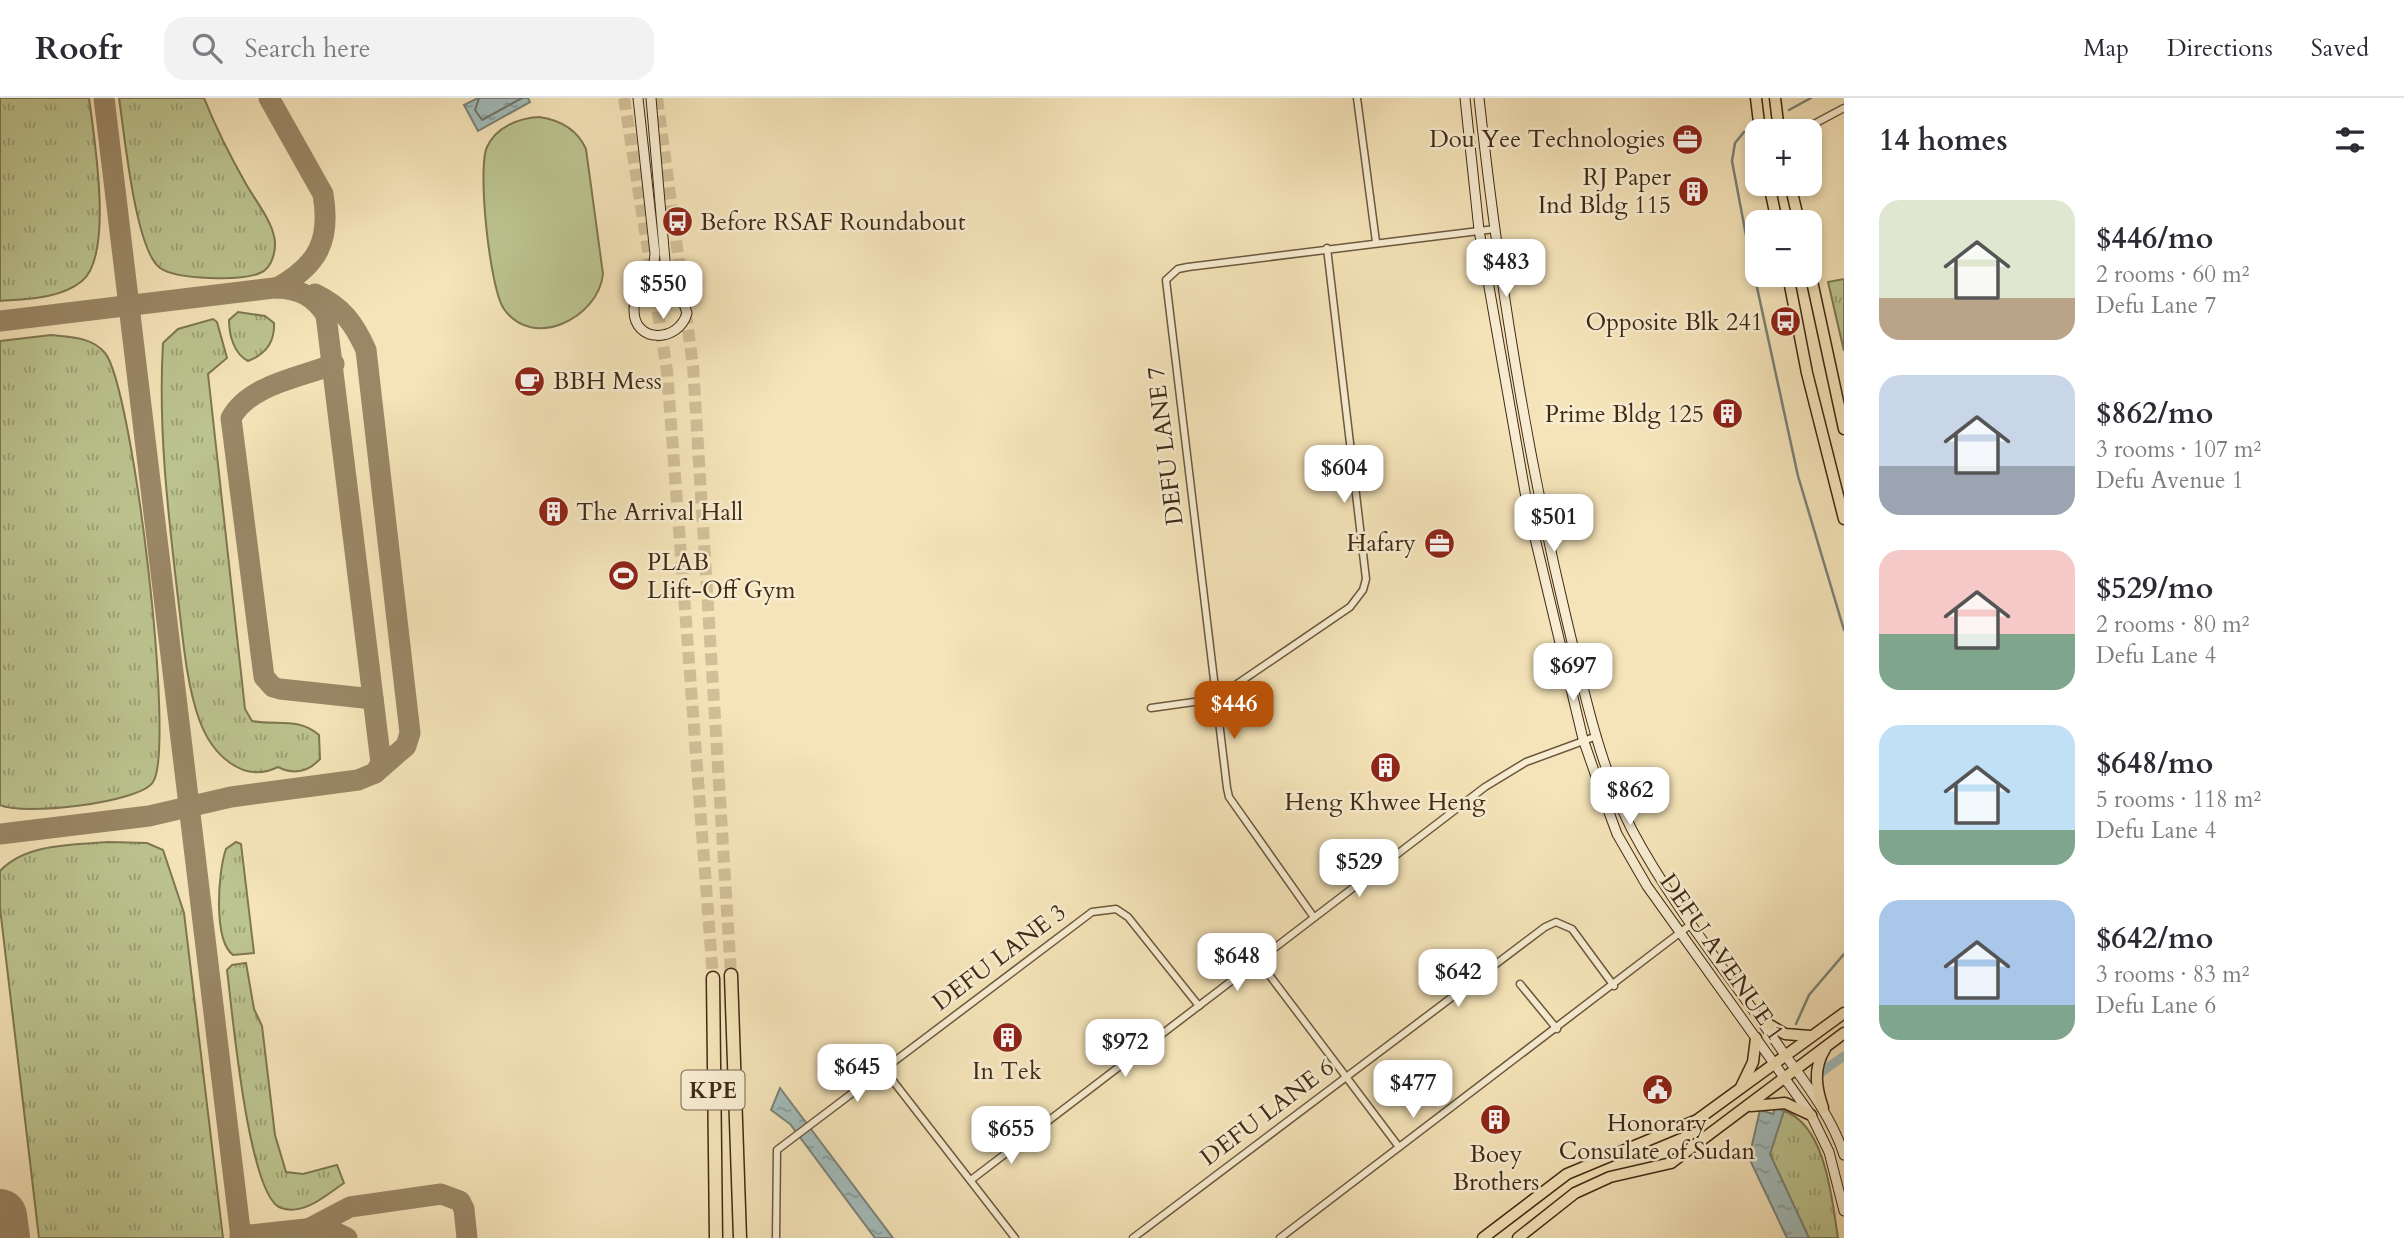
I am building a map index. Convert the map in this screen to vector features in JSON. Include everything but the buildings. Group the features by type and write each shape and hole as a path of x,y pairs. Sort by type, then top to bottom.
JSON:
{"highway":[{"name":"KPE","path":"731,975 740,1238"},
{"name":"KPE","path":"713,978 716,1238"}],"main road":[{"path":"638,98 655,254 652,273 635,302 635,319 645,332 667,336 682,326 687,313 685,298 667,284 656,283 645,288"},
{"path":"651,98 667,284"},
{"name":"DEFU AVENUE 1","path":"1465,98 1479,230 1528,509 1583,739 1617,834 1679,934 1811,1115 1829,1152 1844,1211"},
{"name":"DEFU AVENUE 1","path":"1479,98 1515,372 1540,506 1597,736 1631,828 1690,925 1763,1021 1822,1108 1844,1155"},
{"path":"1756,98 1759,119"},
{"path":"1775,98 1778,119"},
{"path":"1790,287 1807,373 1844,519"},
{"path":"1813,287 1844,429"},
{"path":"1483,1238 1567,1174 1679,1129 1738,1092 1844,1013"},
{"path":"1763,1021 1785,1034 1813,1036"},
{"path":"1518,1238 1575,1193 1610,1177 1671,1163 1844,1033"},
{"path":"1738,1092 1753,1062 1756,1038"},
{"path":"1822,1108 1817,1089 1817,1070 1820,1058 1829,1044"},
{"path":"1745,1108 1785,1103 1811,1115"}],"street":[{"path":"1357,98 1376,242"},
{"path":"1822,120 1844,108"},
{"name":"DEFU LANE 7","path":"1313,916 1229,797 1166,280 1178,269 1327,248 1495,229"},
{"path":"1151,708 1215,699 1350,607 1363,590 1366,579 1327,248"},
{"path":"971,1180 1485,787 1526,762 1597,736"},
{"name":"DEFU LANE 3","path":"776,1238 777,1150 1092,912 1116,909 1128,917 1199,1006"},
{"name":"DEFU LANE 6","path":"1133,1238 1545,927 1556,922 1572,929 1614,986"},
{"path":"1280,1238 1614,986 1690,925"},
{"path":"1258,960 1399,1147"},
{"path":"1520,984 1556,1030"},
{"path":"883,1068 1015,1238"}],"green space":[{"path":"0,98 89,98 99,194 97,247 92,267 82,281 54,295 0,301"},
{"path":"119,98 204,98 229,152 272,229 274,252 268,267 251,276 210,278 180,275 160,268 151,257 137,215"},
{"path":"539,117 554,120 567,127 578,136 586,149 603,274 598,290 577,316 546,328 531,327 516,321 504,309 494,279 490,255 483,179 487,147 496,134 524,119"},
{"path":"1844,279 1844,351 1828,282"},
{"path":"238,312 265,316 274,323 271,342 260,355 248,361 239,354 230,332 229,320"},
{"path":"213,319 217,322 227,358 208,374 245,709 252,721 295,724 311,729 319,735 320,759 311,767 300,771 278,767 265,772 252,772 240,769 220,754 204,732 188,675 165,470 163,343 178,329"},
{"path":"51,335 80,339 100,348 105,353 116,380 128,430 148,568 159,706 159,755 153,782 127,796 80,806 12,808 0,805 0,341"},
{"path":"108,842 147,843 163,850 184,913 223,1238 39,1238 0,908 0,871 23,855 36,850"},
{"path":"236,842 241,844 254,953 233,955 222,935 219,888 226,849"},
{"path":"246,963 254,1009 262,1026 275,1135 286,1172 303,1174 337,1165 344,1183 314,1203 298,1209 281,1208 269,1196 259,1172 251,1138 227,970 232,965"},
{"path":"1784,1111 1798,1119 1818,1147 1829,1185 1838,1238 1809,1238 1771,1158 1770,1148"}],"water":[{"path":"478,98 528,98 530,102 478,131 464,105"},
{"path":"780,1088 893,1238 875,1238 790,1124 771,1110"},
{"path":"1775,1108 1784,1111 1770,1154 1809,1238 1787,1238 1749,1158 1760,1110 1773,1114"}],"waterway":[{"path":"1789,110 1811,98"},
{"path":"1744,132 1735,143 1732,161 1748,246 1798,476 1844,630"},
{"path":"1796,1024 1809,995 1844,954"},
{"path":"1819,1074 1844,1056"}],"taxiway":[{"path":"104,98 241,1238"},
{"path":"269,98 323,194 325,211 323,238 312,261 277,288"},
{"path":"0,321 290,286"},
{"path":"0,834 149,816 231,797 358,780 375,773 381,763 326,315 305,295 277,288"},
{"path":"315,294 333,304 346,317 366,350 410,733 406,746 375,773"},
{"path":"334,364 263,390 239,406 231,418 264,677 273,687 280,689 373,699"},
{"path":"310,1228 350,1207 441,1194 460,1201 464,1209 467,1238"},
{"path":"240,1236 324,1227 347,1238"}],"runway":[{"path":"0,1216 3,1238"}],"tunnel":[{"path":"624,98 667,371 713,978"},
{"path":"657,98 693,366 731,975"}],"place":[{"name":"Dou Yee Technologies","path":"1688,139"},
{"name":"RJ Paper Ind Bldg 115","path":"1694,191"},
{"name":"Before RSAF Roundabout","path":"677,222"},
{"name":"Opposite Blk 241","path":"1786,322"},
{"name":"BBH Mess","path":"530,381"},
{"name":"Prime Bldg 125","path":"1727,414"},
{"name":"The Arrival Hall","path":"553,512"},
{"name":"Hafary","path":"1439,543"},
{"name":"PLAB LIift-Off Gym","path":"624,576"},
{"name":"Heng Khwee Heng","path":"1385,768"},
{"name":"In Tek","path":"1007,1037"},
{"name":"Honorary Consulate of Sudan","path":"1657,1089"},
{"name":"Boey Brothers","path":"1496,1120"}]}
